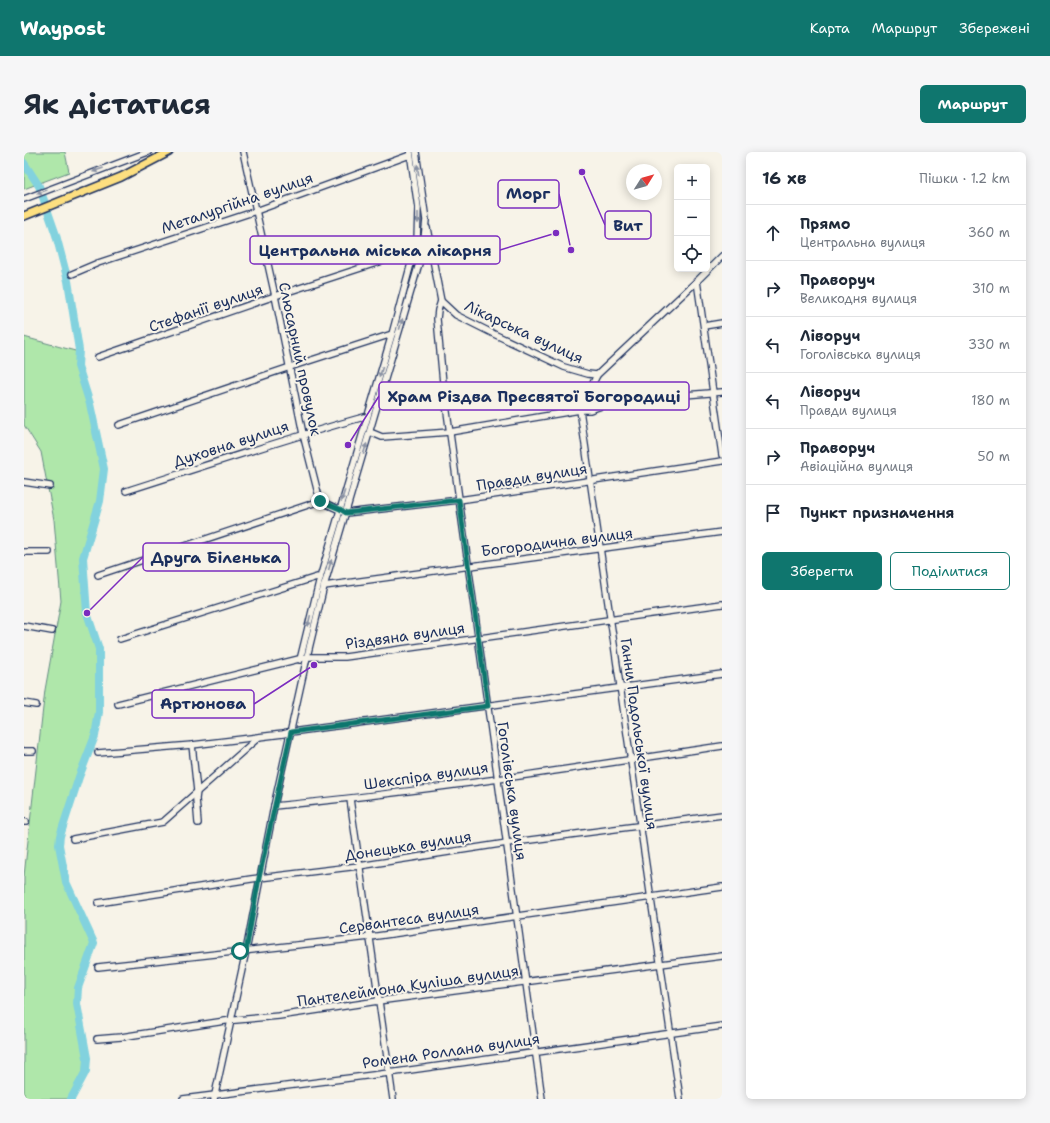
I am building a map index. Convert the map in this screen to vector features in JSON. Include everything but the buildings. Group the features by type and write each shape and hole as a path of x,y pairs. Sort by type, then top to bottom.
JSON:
{"main road":[{"path":"26,215 121,177 169,152"}],"street":[{"path":"24,199 148,152"},
{"name":"Слюсарний провулок","path":"243,152 275,296 303,434 320,501"},
{"path":"215,1096 246,951 274,806 324,586 423,250 426,220 412,153"},
{"path":"300,660 320,578 392,334 417,241 418,208 412,153"},
{"name":"Металургійна вулиця","path":"72,274 98,263 256,210 412,153"},
{"name":"Гоголівська вулиця","path":"426,220 441,301 437,319 443,383 542,1099"},
{"path":"423,250 431,249"},
{"name":"Стефанії вулиця","path":"98,357 275,296 404,254 413,254 423,250"},
{"name":"Лікарська вулиця","path":"441,301 456,315 496,335 564,367 597,375 722,256"},
{"path":"697,281 722,455"},
{"path":"704,326 722,323"},
{"path":"119,425 392,334"},
{"path":"580,410 597,375"},
{"path":"370,432 382,437 450,432 580,410 590,410 607,404 622,405 642,397 722,392"},
{"name":"Ганни Подольської вулиця","path":"580,410 680,1099"},
{"name":"Духовна вулиця","path":"126,491 214,464 303,434 364,416 367,418"},
{"name":"Правди вулиця","path":"346,513 459,500 722,462"},
{"path":"24,482 50,486"},
{"path":"98,575 320,501 346,513"},
{"name":"Богородична вулиця","path":"324,586 722,532"},
{"path":"24,552 49,552"},
{"path":"120,639 317,577 320,578"},
{"name":"Різдвяна вулиця","path":"118,704 300,660 307,657 345,657 722,604"},
{"path":"24,626 52,631"},
{"path":"98,753 192,745 259,737 722,674"},
{"path":"24,703 36,705"},
{"path":"73,839 163,822 259,737"},
{"path":"192,745 197,791 196,799 198,823"},
{"name":"Шекспіра вулиця","path":"274,806 350,799 722,746"},
{"path":"24,751 33,751"},
{"path":"350,799 393,1099"},
{"name":"Донецька вулиця","path":"98,903 259,878 360,866 507,843 722,816"},
{"name":"Сервантеса вулиця","path":"98,967 370,937 722,887"},
{"name":"Пантелеймона Куліша вулиця","path":"98,1039 722,956"},
{"name":"Ромена Роллана вулиця","path":"183,1099 389,1073 670,1032 722,1026"}],"green space":[{"path":"24,152 65,152 69,172 24,189"},
{"path":"24,337 79,352 78,366 90,404 104,469 100,501 83,558 87,613 99,649 99,712 95,736 59,836 59,845 66,882 94,943 78,988 77,1004 87,1058 86,1071 71,1099 24,1099 24,876 45,690 61,601 54,520 41,452 24,425"}],"waterway":[{"path":"24,163 39,186 56,235 68,281 79,350 78,366 90,404 104,469 100,501 83,558 87,613 99,649 99,712 95,736 79,777 60,836 59,845 66,882 94,943 78,988 77,1004 87,1058 86,1071 71,1099"}],"place":[{"name":"Вит","path":"582,172"},
{"name":"Центральна міська лікарня","path":"556,233"},
{"name":"Морг","path":"571,250"},
{"name":"Храм Різдва Пресвятої Богородиці","path":"348,445"},
{"name":"Друга Біленька","path":"87,613"},
{"name":"Артюнова","path":"314,665"}],"route":[{"path":"240,951 246,951 259,878 291,732 488,706 459,500 346,513 320,501"}]}
